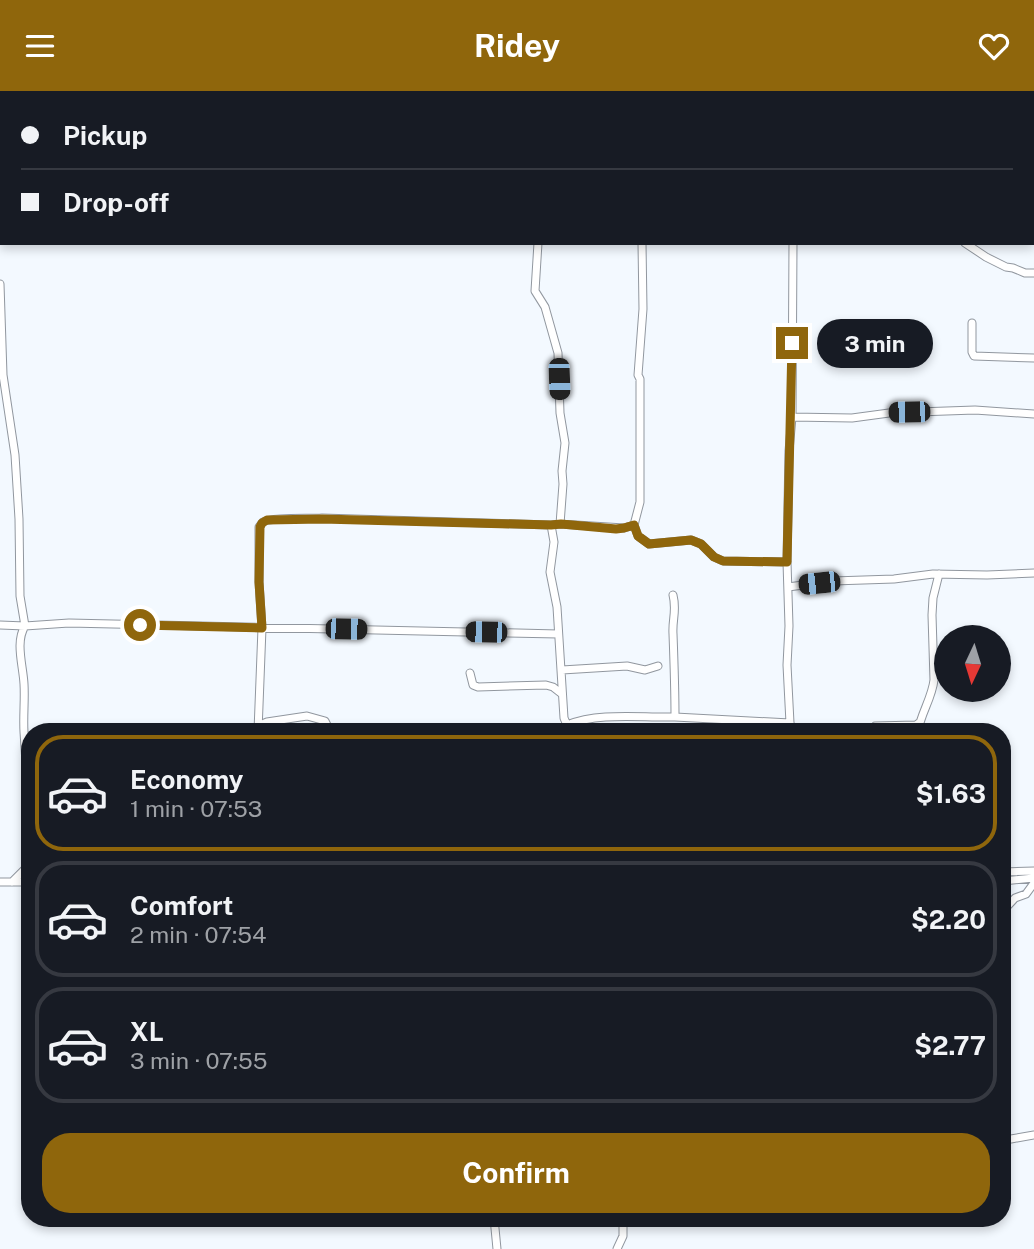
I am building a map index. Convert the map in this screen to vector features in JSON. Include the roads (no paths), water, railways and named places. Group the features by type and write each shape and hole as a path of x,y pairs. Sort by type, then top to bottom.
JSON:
{"street":[{"path":"538,245 535,291 545,307 558,353 560,413 565,443 561,524"},
{"path":"642,245 643,309 638,375 641,411 640,502 634,525 638,536 649,544 691,540 701,544 714,557 723,561 787,562"},
{"path":"791,723 787,665 787,562 792,417 793,245"},
{"path":"968,245 1006,267 1034,273"},
{"path":"0,283 3,375 15,455 20,596 25,626 21,645 23,723"},
{"path":"972,323 974,356 1034,358"},
{"path":"792,417 852,418 889,413 975,410 1033,416"},
{"path":"258,723 262,628 260,527 267,520 561,524 616,529 634,525"},
{"path":"551,525 554,542 550,572 557,607 566,723"},
{"path":"788,587 833,581 939,574 1033,573"},
{"path":"920,722 933,690 932,615 939,574"},
{"path":"673,596 676,605 673,627 675,717"},
{"path":"0,625 69,623 558,634"},
{"path":"562,670 628,666 645,670 658,666"},
{"path":"470,673 473,685 478,687 546,685 562,695"},
{"path":"266,723 307,716 326,723"},
{"path":"575,723 581,719 603,717 675,717 745,723"},
{"path":"1011,872 1034,871"},
{"path":"12,882 21,873"},
{"path":"1011,880 1034,878"},
{"path":"0,882 21,882"},
{"path":"1011,902 1026,894 1034,883"},
{"path":"1011,1139 1034,1135"},
{"path":"495,1227 496,1249"},
{"path":"617,1249 623,1236 623,1227"}]}
